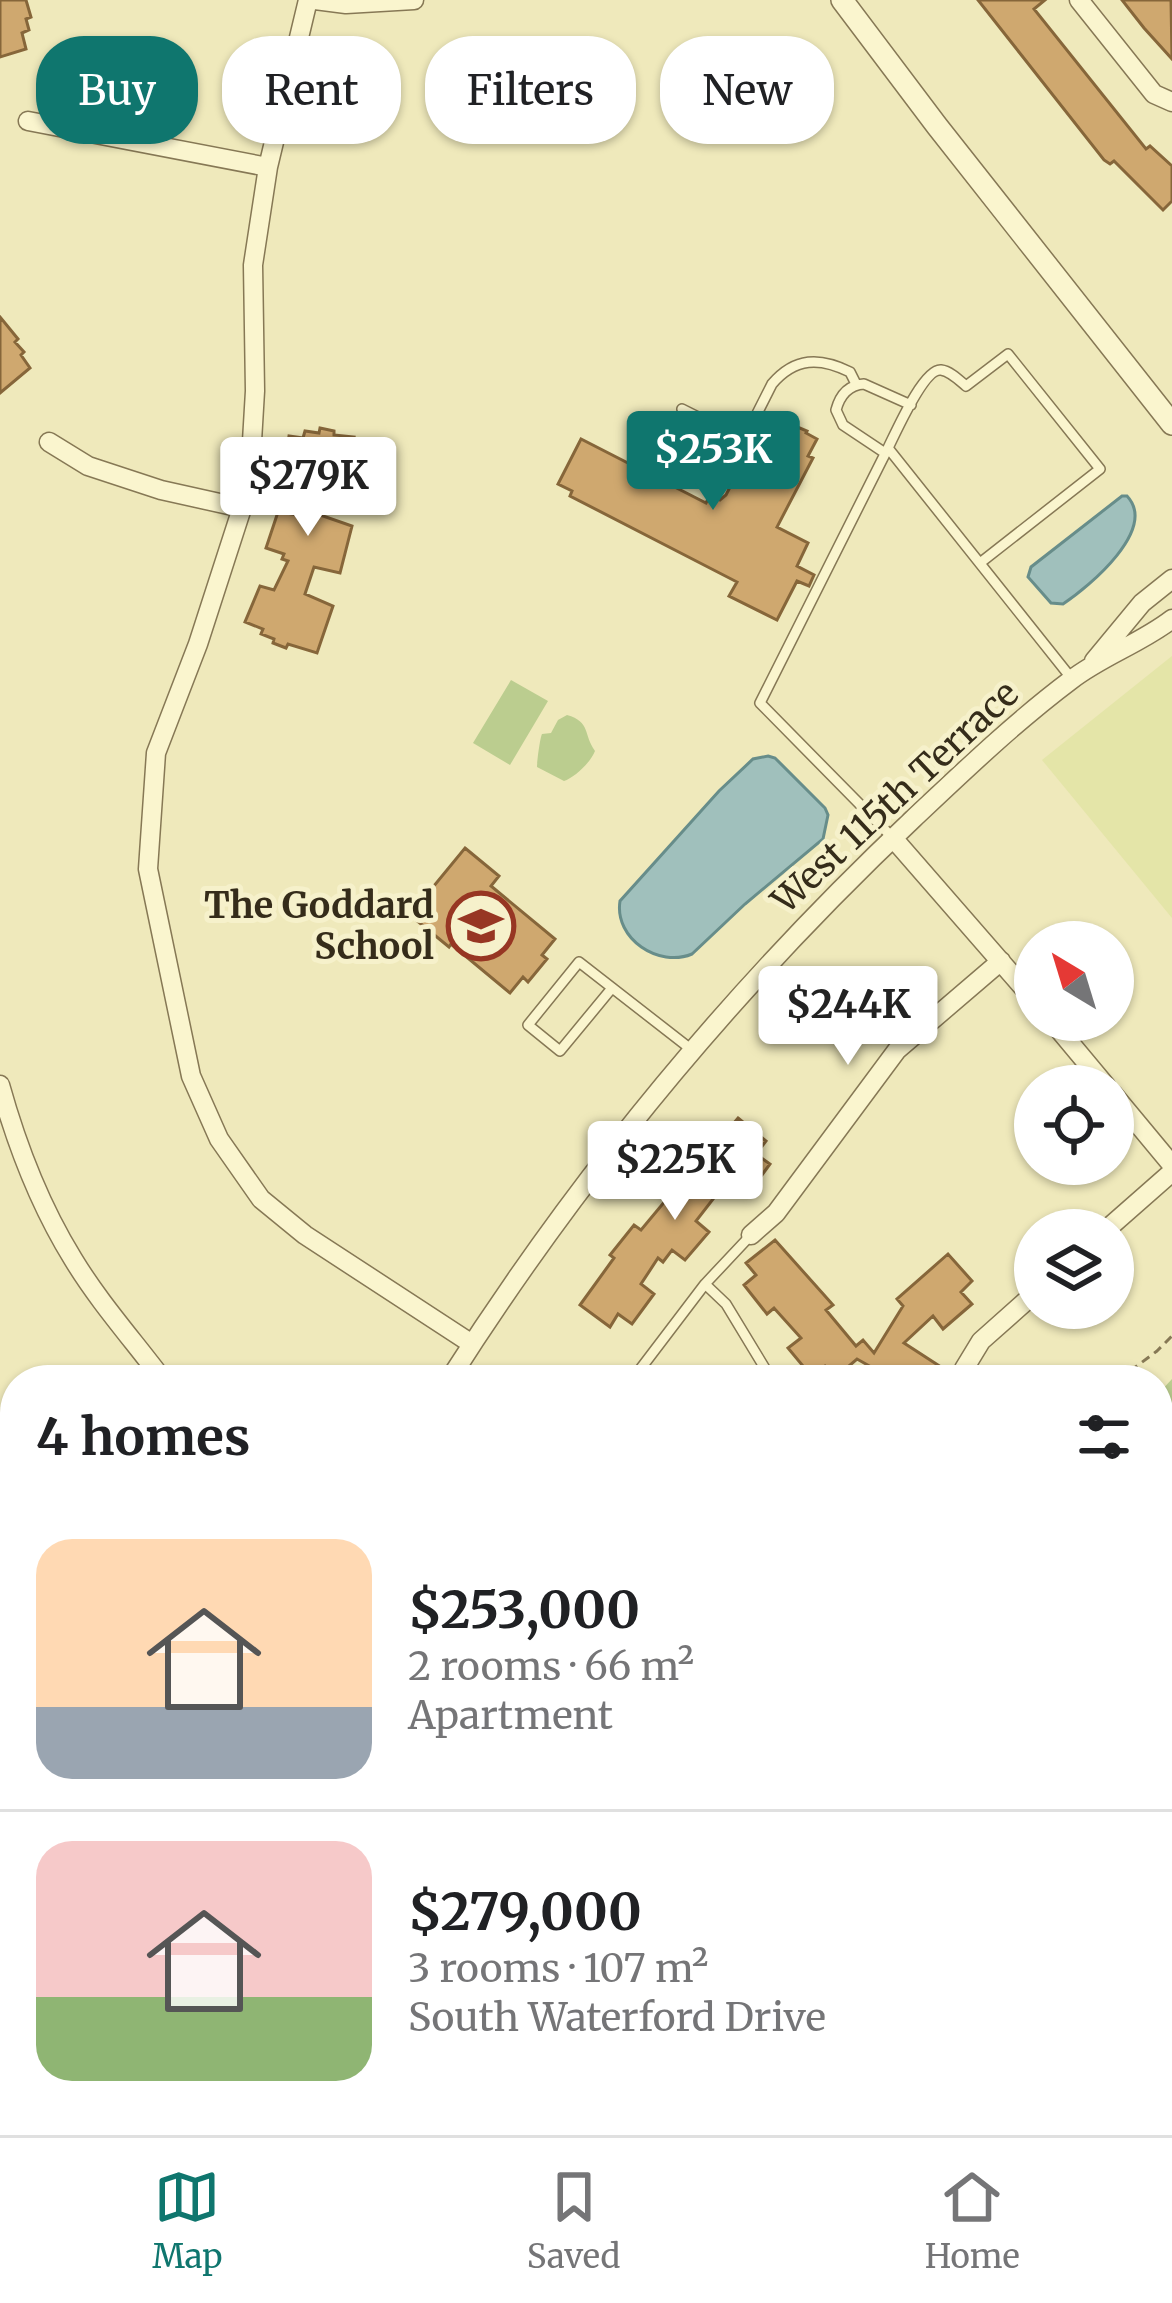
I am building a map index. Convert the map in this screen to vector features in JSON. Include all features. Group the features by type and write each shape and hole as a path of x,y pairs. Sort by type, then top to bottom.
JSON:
{"street":[{"path":"414,0 346,4 311,0 268,167 253,266 255,391 242,508 157,753 148,869 191,1076 219,1139 261,1199 305,1235 472,1344"},
{"path":"842,0 1172,424"},
{"path":"1079,0 1154,94 1172,102"},
{"path":"28,121 268,167"},
{"path":"50,442 88,466 160,490 242,508"},
{"name":"West 115th Terrace","path":"459,1365 586,1183 692,1050 785,945 962,773 1080,674 1142,602 1172,579"},
{"name":"West 115th Terrace","path":"1080,674 1172,619"},
{"path":"893,838 1014,976"},
{"path":"751,1235 776,1213 897,1050 1001,961"},
{"path":"1068,1041 1088,1065"},
{"path":"0,1085 27,1171 56,1230 152,1365"},
{"path":"1129,1209 1172,1169 1134,1121"},
{"path":"968,1365 981,1341 1014,1312"}],"lane":[{"path":"893,838 760,704 886,451 932,372 946,372 966,386 1008,354 1100,469 980,563"},
{"path":"718,491 783,371 800,362 820,361 850,372 856,384"},
{"path":"911,405 877,388 856,384 842,395 836,410 852,433 886,451 1080,674"},
{"path":"682,409 744,440"},
{"path":"612,988 560,1051 528,1025 579,962 692,1050"},
{"path":"643,1365 705,1284 751,1235"},
{"path":"705,1284 725,1304 763,1365"}],"path":[{"path":"1139,1365 1172,1336"}],"green space":[{"path":"1172,656 1172,918 1042,760"},
{"path":"511,680 548,701 510,765 473,743"},
{"path":"567,715 583,725 595,751 582,769 564,781 537,767 542,734 551,733"}],"water":[{"path":"1127,496 1134,509 1134,524 1117,556 1063,604 1051,603 1028,577 1031,567"},
{"path":"768,756 825,808 823,839 692,954 666,957 641,947 624,927 620,901 719,791 753,759"}],"building":[{"path":"0,0 26,0 31,17 26,19 29,30 22,33 26,49 0,57"},
{"path":"978,0 1045,0 1034,9 1146,149 1150,146 1172,166 1172,201 1163,210 1114,161 1104,160"},
{"path":"1122,0 1171,0 1172,59 1144,28"},
{"path":"0,317 18,339 15,342 30,368 0,393"},
{"path":"771,416 817,439 808,456 813,458 777,527 808,543 797,566 814,575 809,586 797,581 777,620 729,596 737,582 570,496 572,491 558,484 581,439 706,503 710,495 720,500"},
{"path":"320,428 363,441 357,488 346,487 345,492 329,488 323,516 352,526 340,573 314,567 305,594 333,606 317,653 273,643 274,639 261,634 263,629 245,622 260,586 274,590 288,561 282,559 284,554 266,548 278,512 293,514 302,484 298,477 283,475 289,436 303,438 305,431 319,433"},
{"name":"The Goddard School","path":"465,848 499,876 491,886 555,939 542,955 547,959 528,982 523,977 510,993 410,915"},
{"path":"738,1118 766,1141 756,1154 770,1164 748,1194 735,1184 725,1195 720,1190 696,1221 709,1232 685,1260 672,1250 663,1262 658,1258 641,1284 654,1294 632,1324 618,1314 610,1327 580,1305 614,1258 610,1255 634,1225 641,1230 694,1156 701,1162"},
{"path":"775,1240 833,1305 826,1310 856,1346 863,1340 874,1353 903,1306 897,1299 948,1254 972,1281 961,1292 972,1304 943,1329 933,1316 904,1343 938,1365 868,1365 857,1359 850,1365 802,1365 788,1348 801,1338 774,1308 767,1314 744,1285 756,1275 746,1263"}],"place":[{"name":"The Goddard School","path":"481,926"}]}
